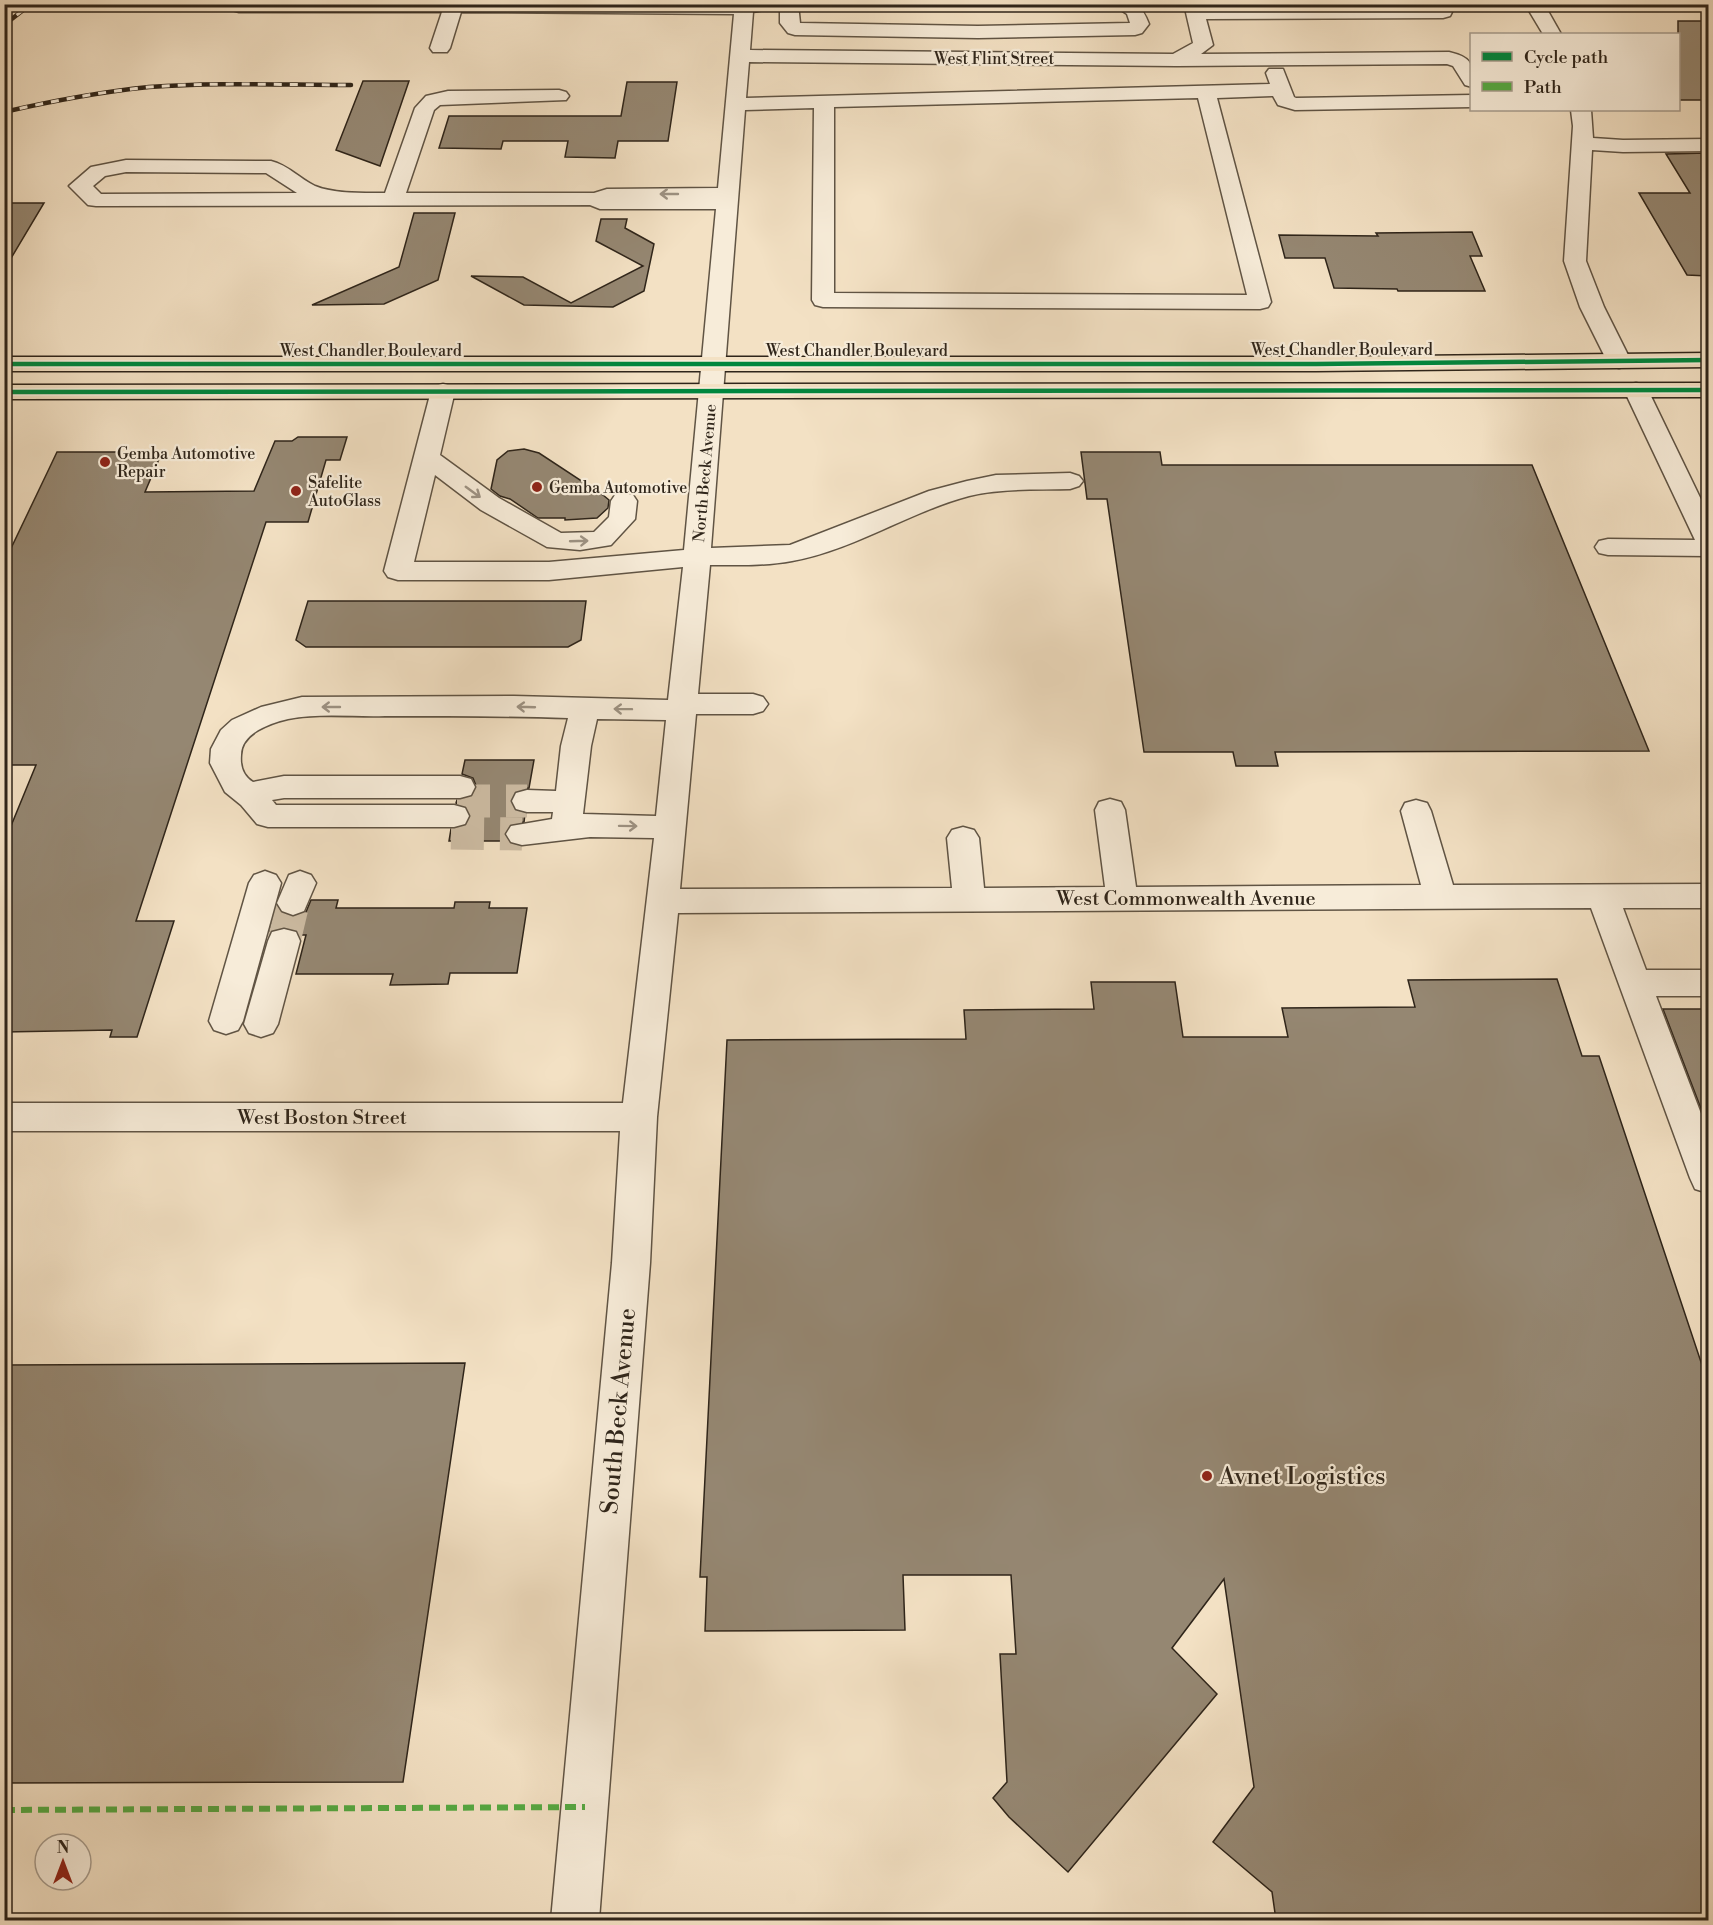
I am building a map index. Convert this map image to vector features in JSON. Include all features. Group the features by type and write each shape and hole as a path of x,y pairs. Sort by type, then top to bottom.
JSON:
{"main road":[{"name":"West Chandler Boulevard","path":"8,365 1316,364 1708,360"},
{"path":"4,392 1708,390"}],"street":[{"path":"239,6 743,6 766,4"},
{"path":"789,4 789,23 795,28 978,32 1135,28 1140,24 1135,11 1121,4"},
{"path":"1177,60 1203,45 1194,9 1443,12 1439,4"},
{"path":"1534,4 1551,33"},
{"name":"North Beck Avenue","path":"663,901 697,557 743,6"},
{"path":"440,48 453,7"},
{"name":"West Flint Street","path":"739,56 1177,60 1449,58 1460,62 1470,78"},
{"path":"1272,60 1285,101 1295,104 1470,101"},
{"path":"735,104 1281,90"},
{"path":"824,102 823,300 1260,302 1206,92"},
{"path":"393,200 425,108 433,100 448,97 559,96"},
{"path":"1581,111 1583,126 1575,261 1592,307 1619,360"},
{"path":"1582,143 1623,146 1708,145"},
{"path":"361,200 310,192 271,167 126,165 98,171 80,186 96,200 361,200 393,200 596,200 600,203 609,203 727,199"},
{"path":"1636,390 1708,540"},
{"path":"443,391 398,571 549,570 697,557 770,556 793,553 938,497 967,489 996,483 1070,481"},
{"path":"426,457 490,504 556,541 580,542 602,539 622,519 624,501"},
{"path":"1608,547 1708,548"},
{"path":"258,805 284,787 455,809 344,829 258,805 233,783 224,760 225,745 236,732 253,720 283,710 302,707 514,706 585,709 753,704"},
{"path":"575,808 576,746 585,709"},
{"path":"575,808 526,810 575,808 670,827"},
{"path":"1110,810 1122,898"},
{"path":"1416,811 1440,897"},
{"path":"963,837 969,899"},
{"path":"276,940 244,1023 285,891"},
{"path":"1602,896 1708,1178"},
{"name":"West Commonwealth Avenue","path":"663,901 1708,896"},
{"name":"South Beck Avenue","path":"575,1920 631,1263 639,1117 663,901"},
{"path":"1634,982 1708,982"},
{"name":"West Boston Street","path":"4,1117 639,1117"}],"building":[{"path":"1678,21 1708,21 1708,100 1680,100 1680,33 1678,33"},
{"path":"363,81 409,81 380,166 336,150"},
{"path":"627,82 677,82 668,141 618,141 615,158 565,157 568,141 503,141 501,149 439,148 449,116 621,116"},
{"path":"1708,153 1708,276 1687,275 1639,193 1690,193 1666,154"},
{"path":"4,203 44,203 4,270"},
{"path":"414,213 455,213 438,280 384,304 312,305 399,267"},
{"path":"601,219 627,219 625,228 654,244 644,291 613,307 524,305 471,276 523,277 571,303 643,266 596,241"},
{"path":"1472,232 1482,256 1470,256 1485,291 1334,288 1325,258 1285,258 1279,235 1378,236 1376,233"},
{"path":"298,437 347,437 340,460 326,460 308,522 266,522 136,921 174,921 137,1037 110,1037 112,1030 4,1032 4,843 36,765 4,765 4,563 57,452 162,452 145,492 254,491 275,441 292,441"},
{"path":"524,449 539,453 603,495 609,500 608,508 597,518 565,520 565,518 538,518 510,499 500,496 491,489 497,460 508,451"},
{"path":"1081,452 1160,452 1162,465 1532,465 1649,751 1275,752 1278,766 1236,766 1233,752 1144,752 1107,499 1087,499"},
{"path":"308,601 586,601 581,640 568,647 306,647 296,640"},
{"path":"465,760 534,760 529,788 515,791 510,800 514,810 525,814 524,822 509,825 504,833 508,841 449,841 451,829 466,826 471,817 467,807 456,803 457,800 472,797 477,788 473,778 462,774"},
{"path":"311,900 338,900 336,908 454,908 455,902 490,902 489,908 527,908 517,973 450,973 448,984 390,985 393,974 296,974 306,935 300,935 297,930 285,927 270,931 277,907 281,913 294,917 306,912"},
{"name":"Avnet Logistics","path":"1557,979 1582,1056 1599,1056 1708,1383 1708,1920 1276,1920 1272,1892 1213,1842 1254,1787 1224,1579 1172,1648 1217,1694 1068,1872 1009,1817 993,1798 1007,1782 1000,1654 1016,1654 1011,1575 903,1575 905,1630 705,1631 707,1577 700,1577 727,1040 966,1039 964,1010 1094,1009 1091,982 1175,982 1183,1037 1288,1037 1282,1008 1415,1007 1408,980"},
{"path":"1663,1009 1708,1009 1708,1127"},
{"path":"465,1363 403,1782 4,1783 4,1365"}],"tunnel":[{"path":"457,801 527,801"},
{"path":"451,833 522,834"},
{"path":"284,941 293,903"}],"railway":[{"path":"4,25 31,4"},
{"path":"4,112 112,91 174,85 351,85"}],"marked path":[{"path":"4,1810 585,1807"}],"cycle path":[{"path":"4,364 1316,364 1708,360"},
{"path":"4,392 1708,390"}],"place":[{"name":"Gemba Automotive Repair","path":"105,462"},
{"name":"Gemba Automotive","path":"537,487"},
{"name":"Safelite AutoGlass","path":"296,491"},
{"name":"Avnet Logistics","path":"1207,1476"}]}
